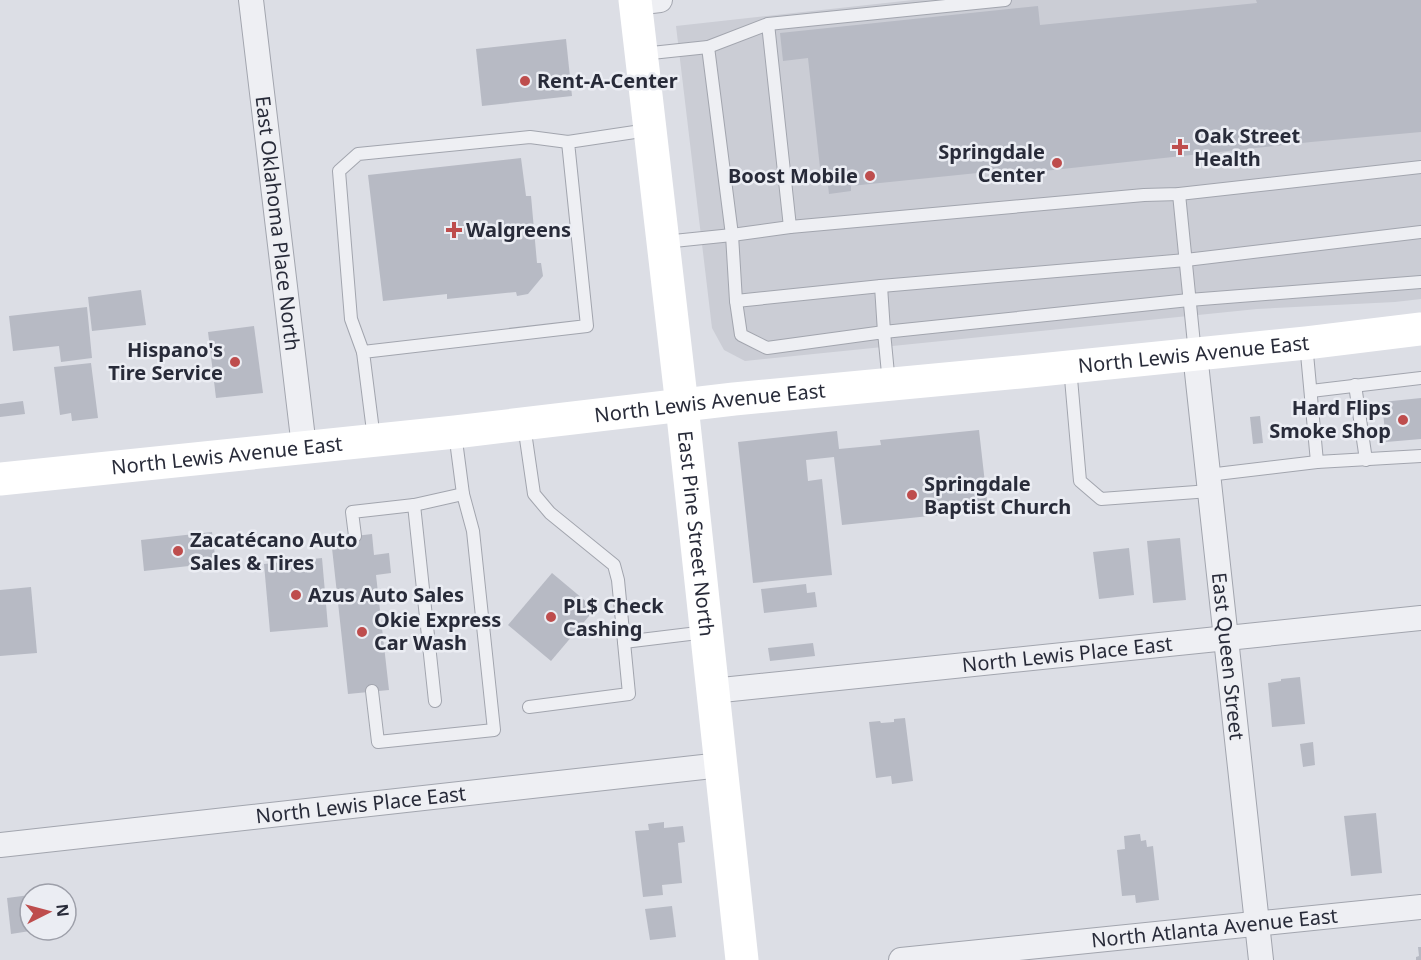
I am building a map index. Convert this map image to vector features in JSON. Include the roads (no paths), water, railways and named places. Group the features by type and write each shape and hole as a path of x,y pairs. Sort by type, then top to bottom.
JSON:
{"main road":[{"name":"East Pine Street North","path":"643,1 641,54 742,960"},
{"name":"North Lewis Avenue East","path":"0,479 455,432 734,399 1306,343 1421,329"}],"street":[{"name":"East Oklahoma Place North","path":"251,0 304,447"},
{"name":"East Queen Street","path":"1195,354 1261,960"},
{"name":"North Lewis Place East","path":"712,691 1421,618"},
{"name":"North Lewis Place East","path":"0,845 721,765"},
{"name":"North Atlanta Avenue East","path":"902,960 1421,907"}],"lane":[{"path":"641,54 708,47 768,24 1005,0"},
{"path":"768,24 790,227"},
{"path":"708,47 732,235 736,301 741,335 767,348 885,332 1189,300 1421,282"},
{"path":"375,440 363,352 351,319 339,171 358,154 530,137 568,142 650,130"},
{"path":"363,352 587,326 568,142"},
{"path":"663,242 790,227 1144,195 1179,194 1421,167"},
{"path":"1179,194 1195,354"},
{"path":"736,301 1186,260 1421,232"},
{"path":"881,286 889,385"},
{"path":"1306,343 1317,462"},
{"path":"1070,367 1080,481 1101,499 1209,483 1317,462 1421,456"},
{"path":"1311,391 1421,378"},
{"path":"1356,385 1366,460"},
{"path":"524,424 534,494 550,513 614,565 618,580 629,694 529,707"},
{"path":"372,692 378,742 494,730 474,531 463,494 455,432"},
{"path":"355,536 352,512 414,505 463,494"},
{"path":"414,505 435,701"},
{"path":"624,642 706,632"}],"place":[{"name":"Rent-A-Center","path":"525,81"},
{"name":"Oak Street Health","path":"1180,147"},
{"name":"Springdale Center","path":"1057,163"},
{"name":"Boost Mobile","path":"870,176"},
{"name":"Walgreens","path":"454,230"},
{"name":"Hispano's Tire Service","path":"235,362"},
{"name":"Hard Flips Smoke Shop","path":"1403,420"},
{"name":"Springdale Baptist Church","path":"912,495"},
{"name":"Zacatécano Auto Sales & Tires","path":"178,551"},
{"name":"Azus Auto Sales","path":"296,595"},
{"name":"PL$ Check Cashing","path":"551,617"},
{"name":"Okie Express Car Wash","path":"362,632"}]}
